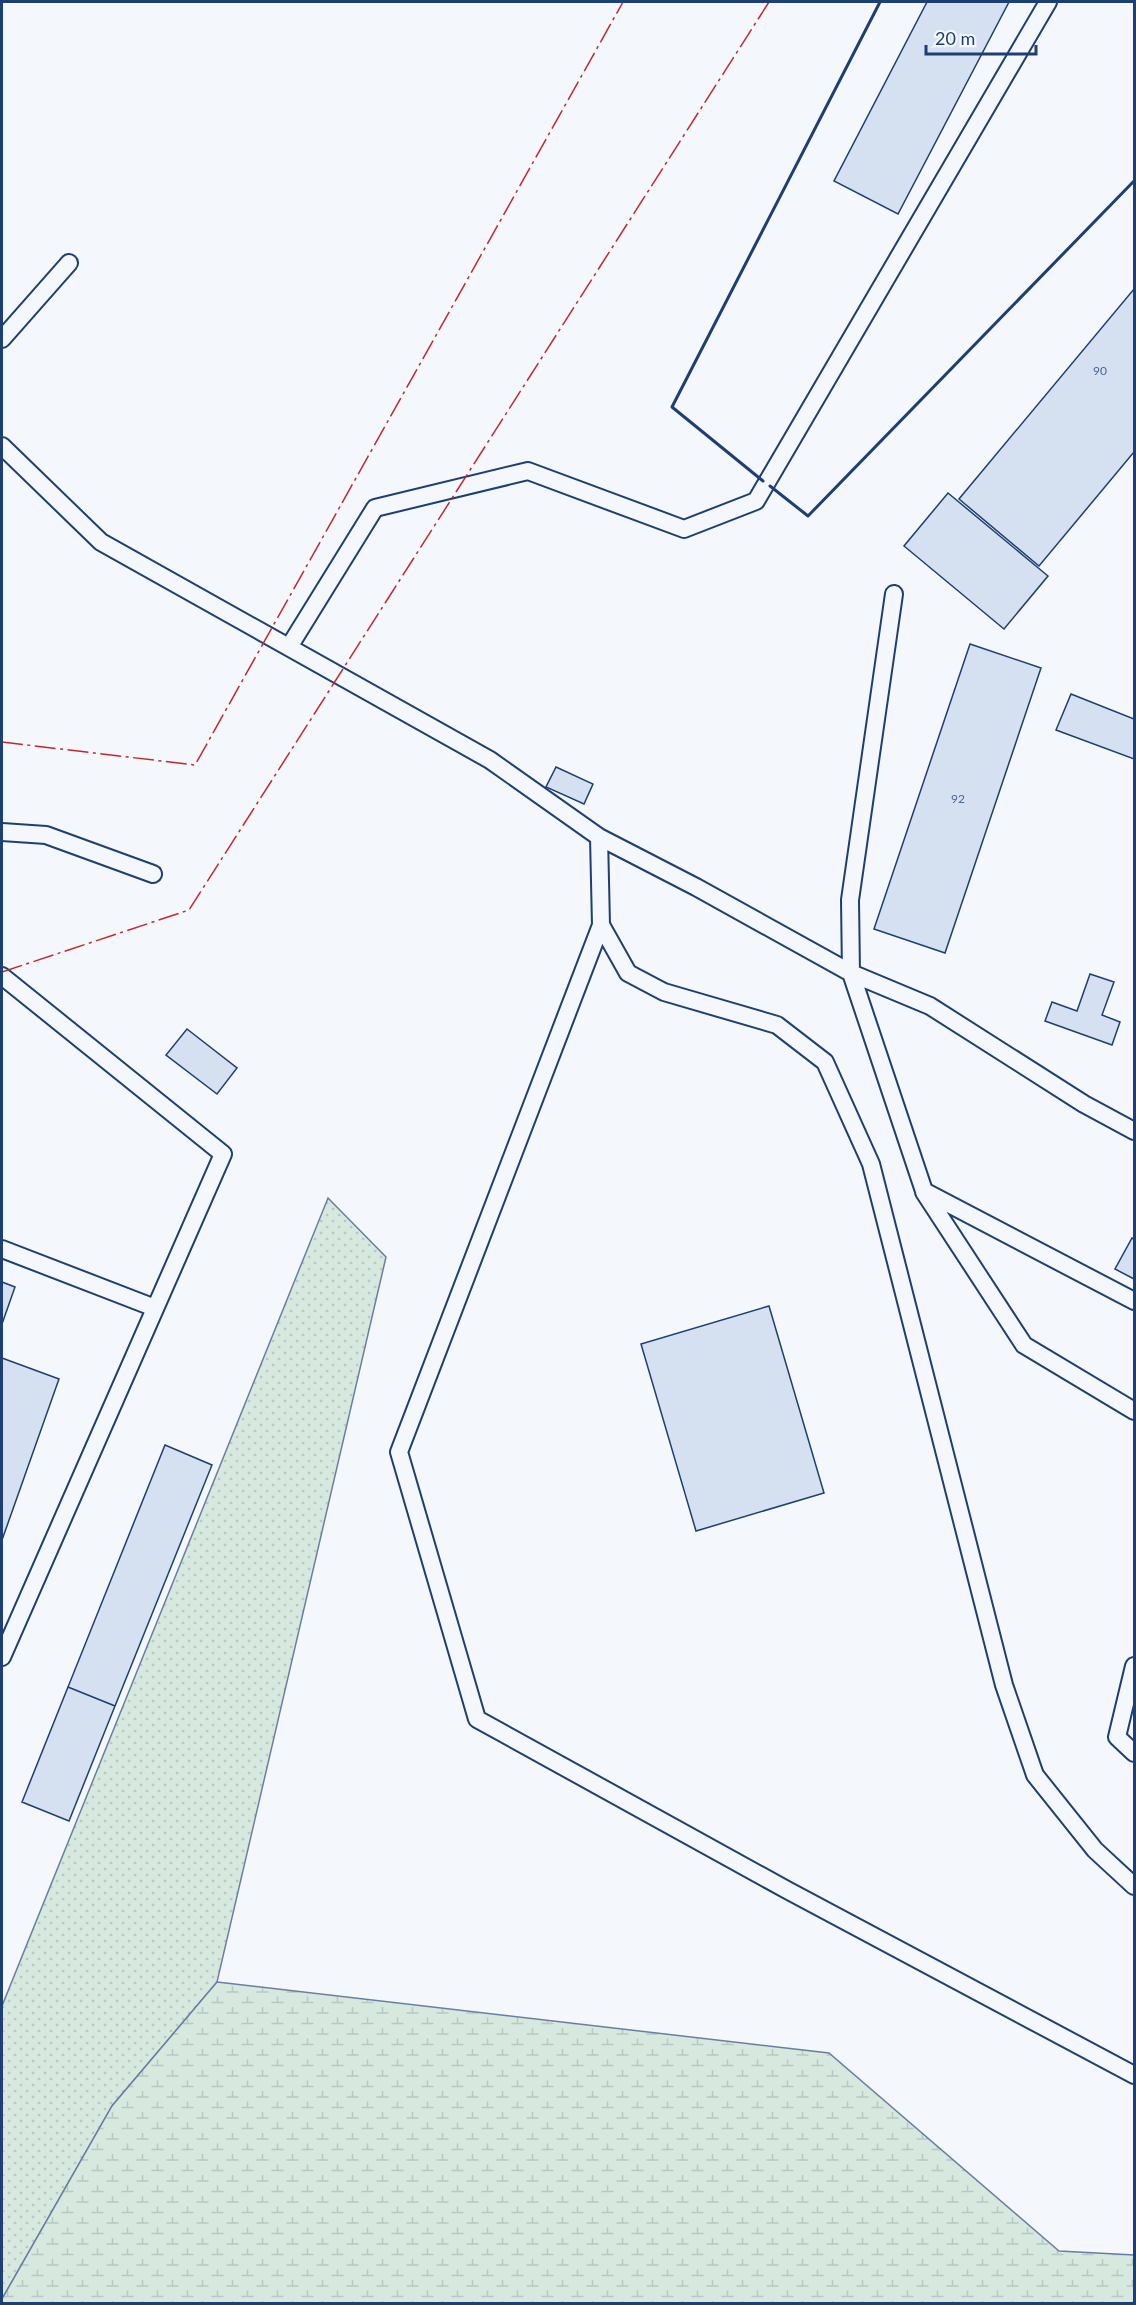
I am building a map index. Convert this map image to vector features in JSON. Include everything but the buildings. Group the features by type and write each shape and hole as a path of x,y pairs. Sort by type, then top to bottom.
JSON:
{"lane":[{"path":"288,647 375,508 528,471 684,529 756,501 1048,2"},
{"path":"2,339 69,263"},
{"path":"2,446 101,542 490,760 599,837 696,887 851,973 930,1006 1084,1104 1134,1131"},
{"path":"894,594 850,900 851,973 924,1191 1024,1346 1134,1411"},
{"path":"2,832 46,836 153,874"},
{"path":"599,837 601,925 399,1452 477,1719 787,1890 1134,2075"},
{"path":"601,925 628,973 664,992 777,1025 825,1062 871,1164 1004,1685 1035,1775 1095,1850 1134,1886"},
{"path":"2,976 223,1154 2,1657"},
{"path":"924,1191 1134,1301"},
{"path":"2,1249 155,1308"},
{"path":"1134,1666 1117,1737 1134,1753"}],"green space":[{"path":"328,1198 386,1257 217,1982 112,2106 2,2299 2,2006"},
{"path":"217,1982 829,2053 1059,2251 1134,2255 1134,2303 2,2303 2,2299 112,2106"}],"wall":[{"path":"763,481 672,407 880,2"},
{"path":"770,486 808,516 1134,181"}],"power":[{"path":"2,742 195,765 623,2"},
{"path":"2,972 189,910 769,2"}]}
